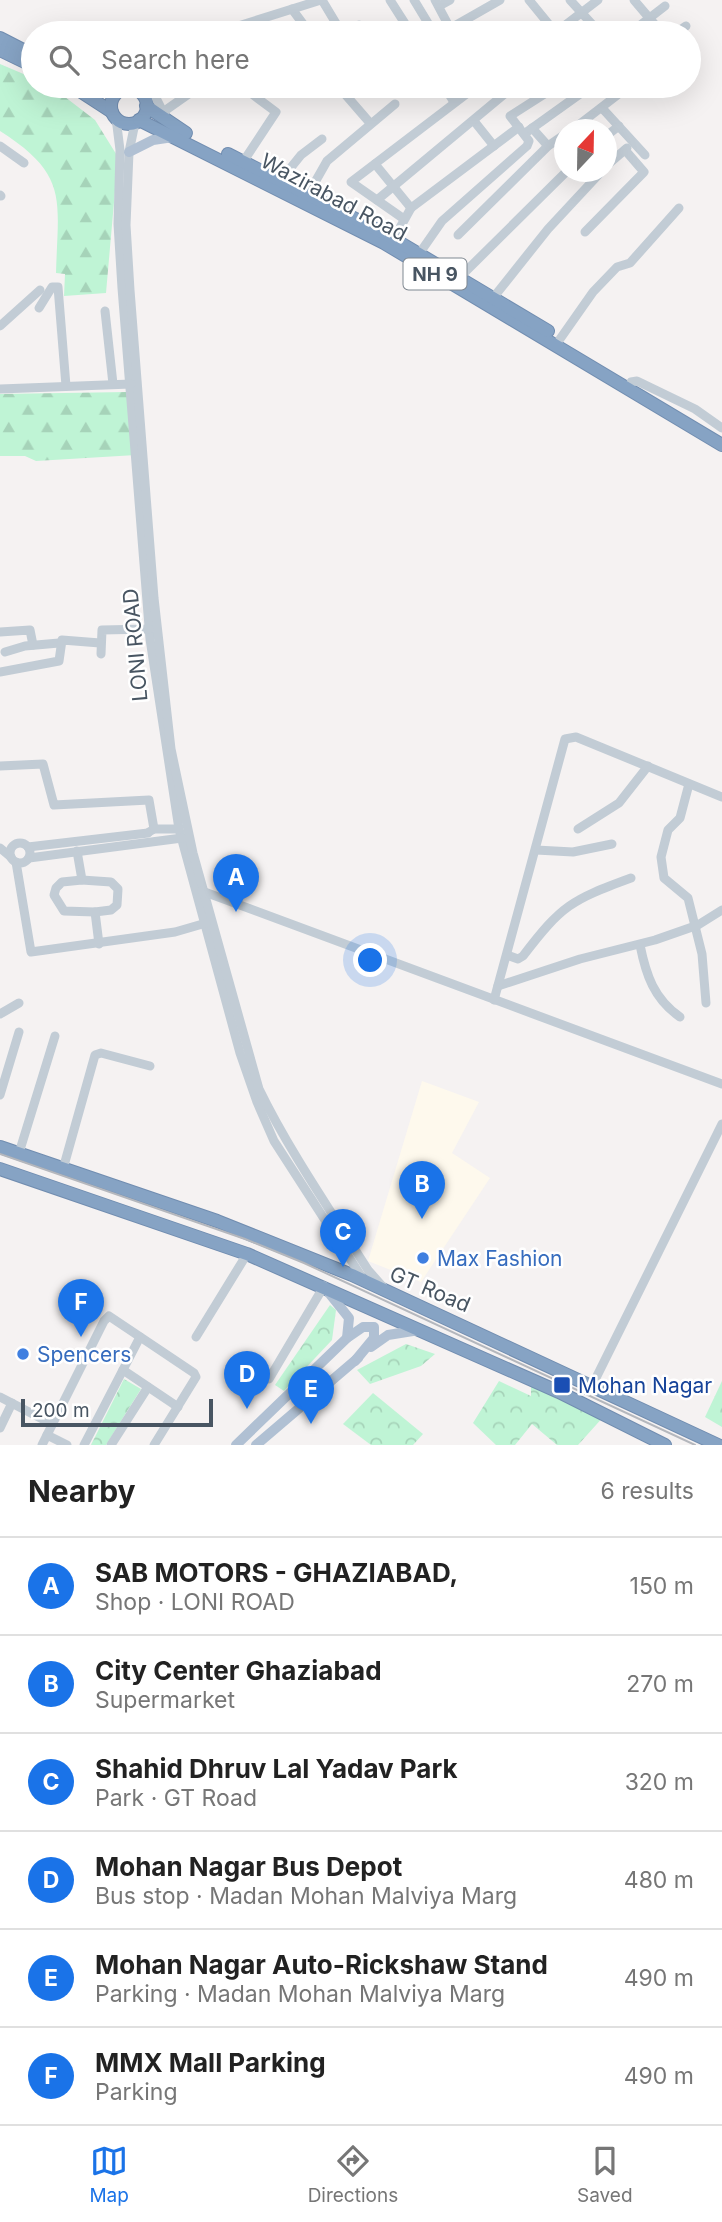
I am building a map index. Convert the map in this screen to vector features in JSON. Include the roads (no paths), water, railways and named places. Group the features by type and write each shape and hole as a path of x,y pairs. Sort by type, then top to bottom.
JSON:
{"highway":[{"path":"0,38 21,49"},
{"path":"0,50 21,60"},
{"path":"89,98 127,124 137,121 146,106 143,98"},
{"path":"113,98 114,115"},
{"name":"Wazirabad Road","path":"146,106 306,198"},
{"name":"Wazirabad Road","path":"137,121 306,198 391,243 722,445"},
{"name":"Wazirabad Road","path":"391,243 419,254 722,435"},
{"name":"GT Road","path":"0,1147 216,1221 364,1281 389,1294 449,1317 718,1445"},
{"name":"GT Road","path":"0,1169 247,1254 559,1392 665,1445"}],"main road":[{"path":"126,155 153,140 176,137"},
{"path":"323,1287 336,1299 349,1318 348,1338"},
{"path":"236,1445 348,1338 363,1327 374,1328 376,1332 355,1361"},
{"path":"256,1445 388,1335 419,1330"},
{"path":"307,1377 319,1391"}],"street":[{"path":"254,21 321,0 334,21"},
{"path":"390,0 403,21"},
{"path":"414,0 427,21"},
{"path":"447,21 437,3 450,0"},
{"path":"467,21 500,0"},
{"path":"529,0 546,21"},
{"path":"569,0 590,21"},
{"path":"572,21 598,0"},
{"path":"639,2 652,21"},
{"path":"645,21 665,6"},
{"path":"292,9 301,21"},
{"path":"156,98 165,118 187,98"},
{"path":"243,162 276,112 257,98"},
{"path":"349,98 370,122"},
{"path":"451,98 454,102"},
{"path":"404,219 351,183 460,98"},
{"path":"377,201 500,98"},
{"path":"539,98 510,117 548,146"},
{"path":"391,243 411,208 494,146 525,130 573,98"},
{"path":"587,119 614,98"},
{"path":"306,198 327,161 370,122 395,104"},
{"path":"602,108 645,155"},
{"path":"114,115 126,155"},
{"path":"126,155 137,121"},
{"path":"474,121 494,146"},
{"path":"419,254 442,221 527,146 529,142 525,130"},
{"path":"280,181 301,155 322,139"},
{"path":"458,235 554,142"},
{"path":"617,157 633,142"},
{"path":"0,145 24,163"},
{"path":"585,232 644,172 625,150"},
{"name":"LONI ROAD","path":"126,155 118,224 164,697 206,923 269,1121"},
{"name":"LONI ROAD","path":"126,155 125,280 149,629 162,732 181,834 200,891 233,1011"},
{"path":"374,164 411,208"},
{"path":"459,278 556,182"},
{"path":"493,298 553,223 592,182"},
{"path":"560,338 593,292 617,267 630,263 679,208"},
{"path":"39,308 52,287 58,287 66,386"},
{"path":"0,326 40,290"},
{"path":"105,311 113,384"},
{"path":"631,382 637,381 674,398 722,428"},
{"path":"0,389 131,384"},
{"path":"101,654 102,629 149,629"},
{"path":"0,632 30,630 33,645"},
{"path":"5,652 65,640 100,643"},
{"path":"0,672 59,662 59,643"},
{"path":"494,1000 565,739 576,737 722,797"},
{"path":"0,766 43,764 54,804 149,800 155,835"},
{"path":"578,829 620,803 648,766"},
{"path":"689,784 680,818 668,830 661,857 664,878 688,898 702,954 706,1003"},
{"path":"181,834 28,847 19,843 13,845 30,950 99,944 176,932 206,923"},
{"path":"0,849 22,863 29,858 155,835"},
{"path":"536,850 573,852 612,844"},
{"path":"28,847 29,858"},
{"path":"77,851 82,880"},
{"path":"507,955 518,959 523,956 558,913 578,898 631,878"},
{"path":"82,880 111,882 118,889 117,905 111,910 94,912 64,911 57,905 56,888 61,882 82,880"},
{"path":"200,891 722,1084"},
{"path":"498,986 580,959 640,945 694,927 722,910"},
{"path":"94,912 99,944"},
{"path":"640,945 652,985 665,1004 680,1017"},
{"path":"0,1014 19,1003"},
{"path":"0,1095 4,1065 19,1032"},
{"path":"19,1153 55,1036"},
{"path":"63,1168 95,1055 101,1053 150,1066"},
{"path":"269,1121 300,1184 364,1281"},
{"path":"269,1121 290,1141 368,1270 389,1294"},
{"path":"593,1384 722,1124"},
{"path":"196,1337 247,1254"},
{"path":"269,1379 323,1287"},
{"path":"42,1445 106,1318 113,1318 195,1375 195,1381 154,1445"},
{"path":"84,1445 140,1337"},
{"path":"123,1370 178,1407"},
{"path":"111,1445 148,1387"},
{"path":"0,1397 52,1424"},
{"path":"0,1428 12,1403"},
{"path":"47,1435 67,1445"}],"railway":[{"path":"0,1154 245,1239 304,1263 695,1445"}],"place":[{"name":"SAB MOTORS - GHAZIABAD,","path":"236,912"},
{"name":"City Center Ghaziabad","path":"422,1219"},
{"name":"Max Fashion","path":"423,1258"},
{"name":"Shahid Dhruv Lal Yadav Park","path":"343,1267"},
{"name":"MMX Mall Parking","path":"81,1337"},
{"name":"Spencers","path":"23,1354"},
{"name":"Mohan Nagar","path":"562,1385"},
{"name":"Mohan Nagar Bus Depot","path":"247,1409"},
{"name":"Mohan Nagar Auto-Rickshaw Stand","path":"311,1424"}]}
